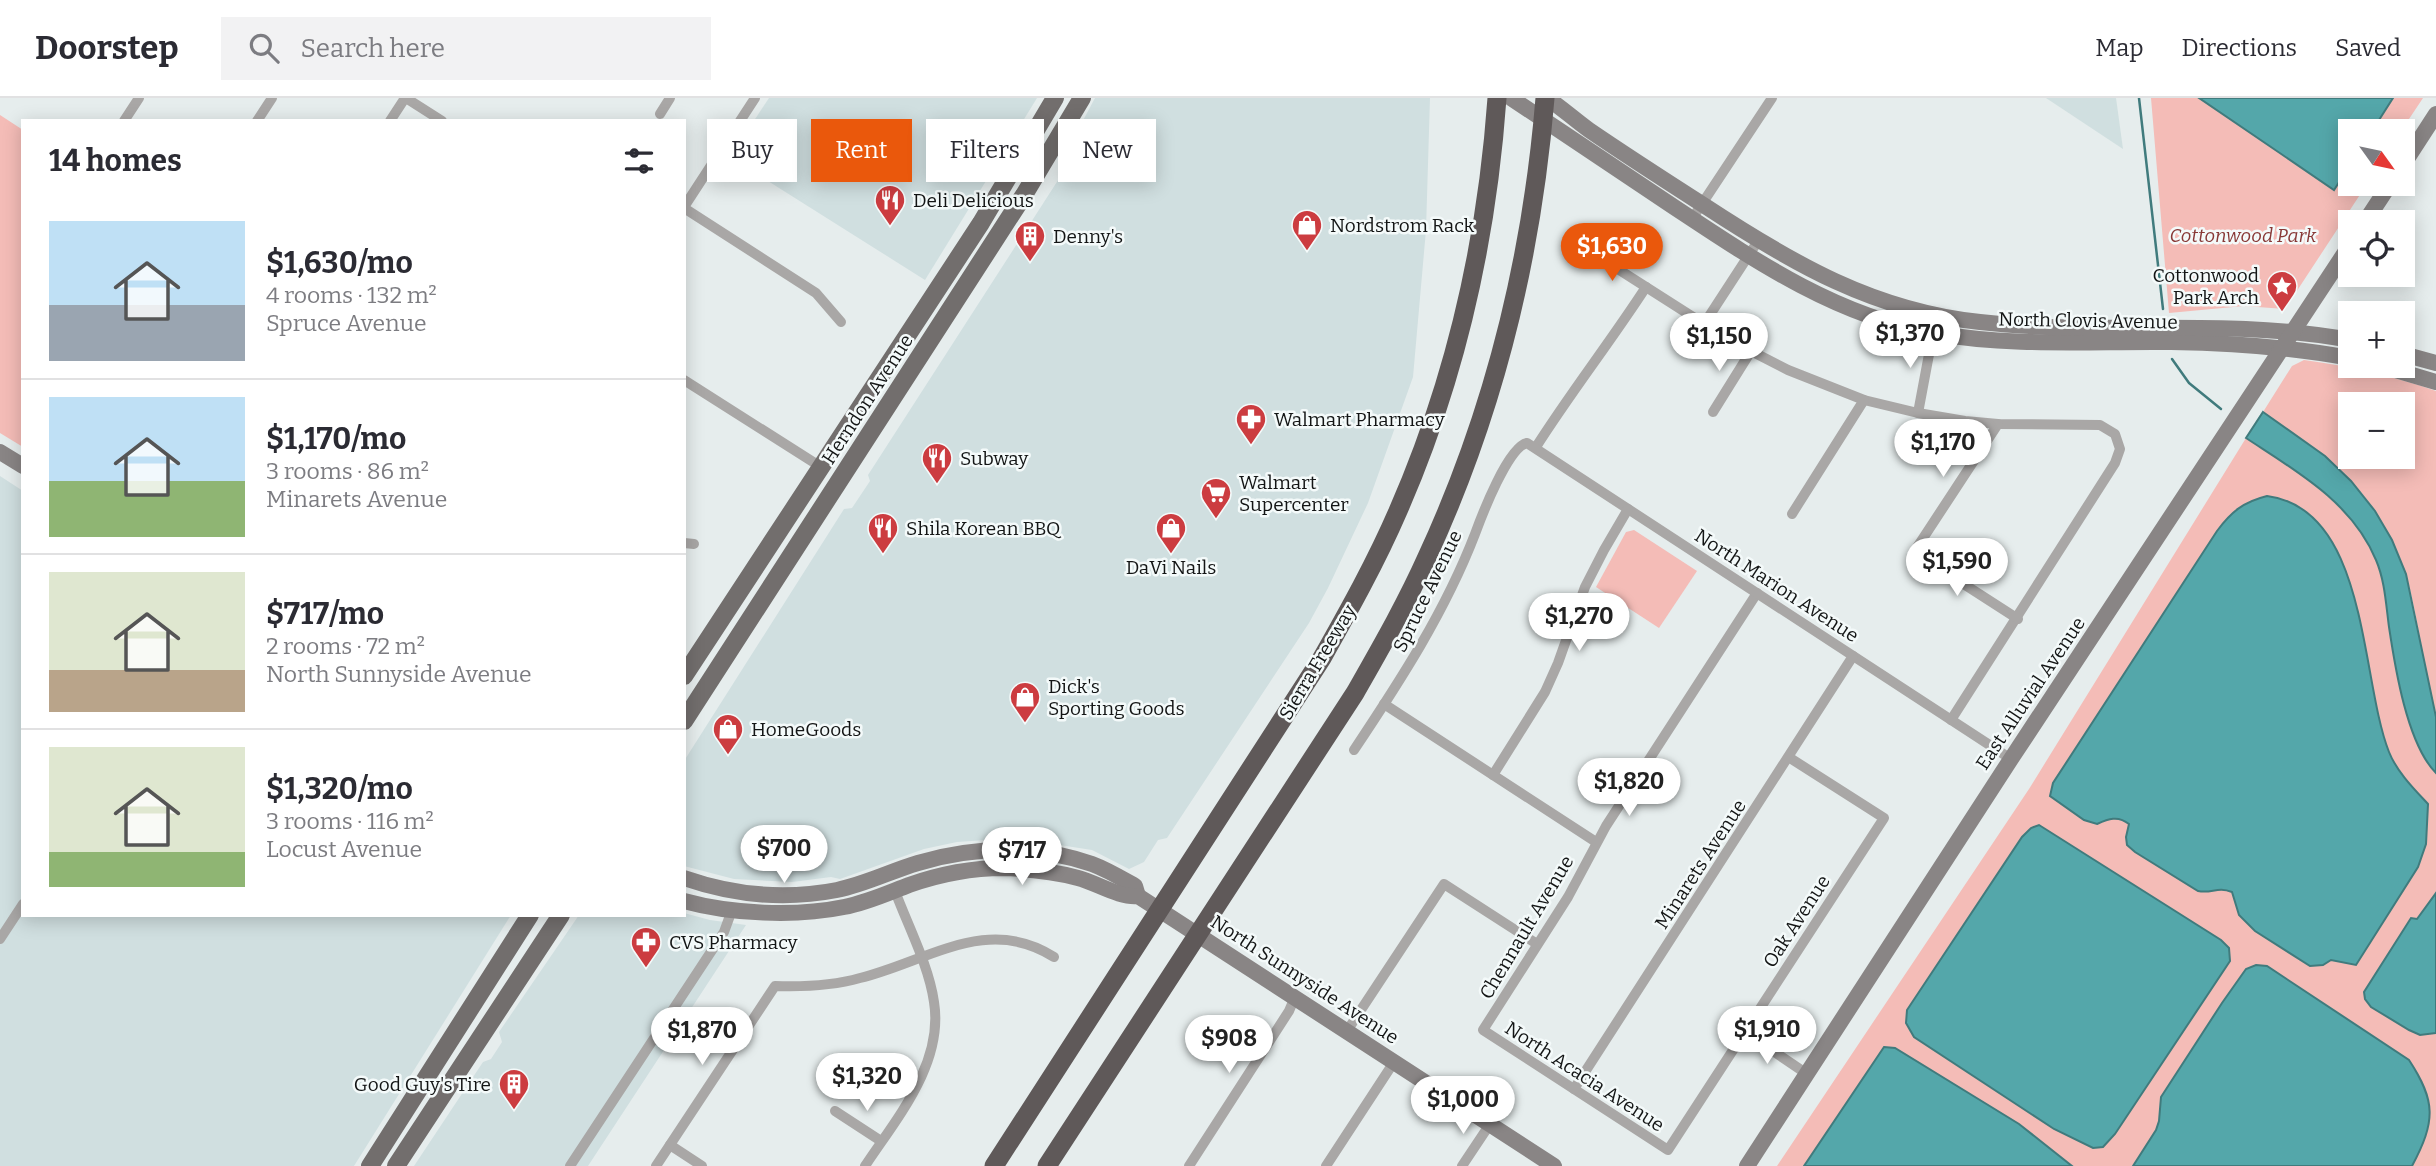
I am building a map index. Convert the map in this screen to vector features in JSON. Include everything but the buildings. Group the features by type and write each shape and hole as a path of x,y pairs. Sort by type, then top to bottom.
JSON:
{"highway":[{"name":"Sierra Freeway","path":"994,1166 1322,659 1362,587 1398,511 1419,459 1456,344 1475,267 1487,200 1497,98"},
{"path":"1049,1164 1355,693 1422,569 1461,478 1503,350 1520,280 1540,164 1546,98"}],"main road":[{"name":"Herndon Avenue","path":"1043,119 1055,98"},
{"path":"1056,142 1055,126 1069,98"},
{"name":"Herndon Avenue","path":"686,718 985,256 1082,98"},
{"name":"North Clovis Avenue","path":"1511,98 1748,257 1791,281 1882,321 1933,333 2025,344 2170,342 2283,347 2338,356"},
{"name":"North Clovis Avenue","path":"1546,98 1587,129 1758,241 1824,278 1885,302 1915,311 1977,322 2036,326 2207,326 2294,331 2338,338"},
{"path":"2415,146 2436,114"},
{"name":"Herndon Avenue","path":"686,673 1006,182"},
{"path":"985,256 998,217 1019,182"},
{"name":"East Alluvial Avenue","path":"1747,1166 2338,263"},
{"path":"836,485 833,472 837,462 902,361 918,318"},
{"path":"1933,333 1960,330 2022,335 2036,326"},
{"path":"2415,357 2436,363"},
{"path":"2415,376 2436,382"},
{"path":"0,452 21,465"},
{"path":"742,629 759,583 825,481 826,475 821,467"},
{"path":"895,891 899,880 916,872 1020,851"},
{"name":"North Sunnyside Avenue","path":"686,879 726,890 774,895 804,894 859,884 931,859 976,852 1020,851 1066,857 1102,868 1135,886 1138,896"},
{"path":"976,869 1015,860 1091,872 1102,868"},
{"name":"North Sunnyside Avenue","path":"686,901 732,910 815,911 844,907 935,877 976,869 1028,869 1057,873 1129,897 1138,896 1554,1166"},
{"path":"732,910 744,902 783,904 820,901 859,884"},
{"path":"370,1166 529,917"},
{"path":"396,1166 560,917"},
{"path":"379,1166 393,1132"}],"street":[{"path":"125,119 139,98"},
{"path":"258,119 272,98"},
{"path":"391,119 406,98 439,119"},
{"path":"660,114 670,98"},
{"path":"686,205 755,98"},
{"path":"1692,219 1772,98"},
{"path":"686,209 816,293 841,322"},
{"path":"1704,324 1758,241"},
{"path":"1591,254 1751,351 1788,370 1864,400 1918,413 1998,424 2099,425 2115,435 2120,449 2116,463 1951,720"},
{"path":"1536,446 1564,401 1611,341 1646,287"},
{"path":"1918,413 1933,333"},
{"path":"1713,412 1751,351"},
{"path":"686,381 821,467"},
{"path":"1792,514 1864,400"},
{"path":"1998,424 1914,552 2018,619"},
{"name":"North Marion Avenue","path":"1523,443 1536,446 2011,759"},
{"name":"Spruce Avenue","path":"1354,750 1428,633 1462,565 1499,479 1523,443"},
{"path":"1493,775 1545,692 1586,587 1628,509"},
{"name":"Chennault Avenue","path":"1483,1030 1568,897 1596,842 1757,593"},
{"name":"Minarets Avenue","path":"1574,1089 1790,758 1853,656"},
{"path":"1384,704 1596,842"},
{"name":"Oak Avenue","path":"1668,1150 1884,817 1790,758"},
{"path":"1347,1031 1444,884 1537,944"},
{"path":"864,1166 921,1078 935,1031 935,1005 931,986 895,891"},
{"path":"0,939 21,907"},
{"path":"570,1166 724,932 732,910"},
{"path":"656,1166 775,986 842,982 876,974 920,957 978,940 1008,939 1026,942 1054,957"},
{"path":"1189,1166 1289,1012 1295,997"},
{"name":"North Acacia Avenue","path":"1483,1030 1668,1150"},
{"path":"1745,1032 1807,1074"},
{"path":"1326,1166 1394,1062"},
{"path":"835,1111 881,1141"},
{"path":"1462,1166 1490,1124"},
{"path":"670,1145 702,1166"}],"shaded area":[{"path":"769,98 1037,98 1024,119 926,119 926,182 985,182 925,280 770,182 797,182 797,119 755,119"},
{"path":"1095,98 1430,98 1426,230 1413,377 1368,503 1309,623 1167,838 1158,840 1144,862 1129,869 1092,850 1015,838 957,842 924,849 840,879 831,877 792,882 734,879 686,867 686,758 844,509 852,508 870,481 868,475 1058,180 1156,182 1156,119 1084,119"},
{"path":"2046,98 2116,98 2123,149"},
{"path":"0,476 21,490 21,917 510,917 354,1166 0,1166"},
{"path":"686,914 746,925 588,1166 414,1166 483,1062 491,1059 502,1042 499,1032 578,917 686,917"}],"green space":[{"name":"Cottonwood Park","path":"2151,98 2423,98 2409,119 2338,119 2338,196 2359,196 2350,210 2338,210 2338,228 2285,309 2244,306 2169,313"},
{"path":"0,115 21,129 21,446 0,433"},
{"path":"2304,360 2338,365 2338,378 2394,378 2436,391 2436,717 2415,610 2400,558 2374,509 2339,469 2415,469 2415,392 2338,392 2338,468 2263,412 2292,366"},
{"path":"2246,438 2309,481 2346,514 2362,534 2383,580 2393,654 2436,773 2436,1166 1777,1166 2029,789"},
{"path":"1634,530 1697,571 1659,628 1596,587 1626,532"}],"water":[{"path":"2199,98 2393,98 2380,119 2338,119 2338,184 2334,190"},
{"path":"2263,412 2325,456 2351,481 2375,511 2392,540 2406,574 2436,717 2436,773 2417,744 2410,725 2395,663 2379,568 2366,539 2353,521 2321,490 2246,438"},
{"path":"2267,496 2300,508 2325,531 2343,563 2365,642 2380,721 2389,752 2401,773 2428,804 2426,844 2418,867 2356,965 2331,960 2323,965 2310,966 2255,931 2239,915 2232,892 2198,891 2135,852 2127,845 2129,824 2125,821 2113,819 2097,824 2084,820 2050,796 2053,783 2217,531 2238,509"},
{"path":"2039,825 2221,940 2229,948 2230,961 2115,1134 2103,1147 2093,1148 2054,1129 1914,1037 1906,1023 1907,1010 2022,837 2031,828"},
{"path":"2436,893 2436,1033 2420,1035 2371,1007 2364,992 2411,918 2417,919"},
{"path":"2256,965 2267,966 2409,1060 2424,1088 2430,1112 2425,1136 2412,1166 2133,1166 2156,1130 2161,1097 2246,969"},
{"path":"1884,1047 1895,1048 2019,1124 2072,1166 1804,1166"}],"waterway":[{"path":"2139,98 2163,309"},
{"path":"2172,359 2189,383 2221,409"}],"place":[{"name":"Deli Delicious","path":"890,227"},
{"name":"Nordstrom Rack","path":"1307,252"},
{"name":"Denny's","path":"1030,263"},
{"name":"Cottonwood Park Arch","path":"2282,313"},
{"name":"Walmart Pharmacy","path":"1251,446"},
{"name":"Subway","path":"937,485"},
{"name":"Walmart Supercenter","path":"1216,520"},
{"name":"Shila Korean BBQ","path":"883,555"},
{"name":"DaVi Nails","path":"1171,555"},
{"name":"Dick's Sporting Goods","path":"1025,724"},
{"name":"HomeGoods","path":"728,756"},
{"name":"CVS Pharmacy","path":"646,969"},
{"name":"Good Guy's Tire","path":"514,1111"}]}
